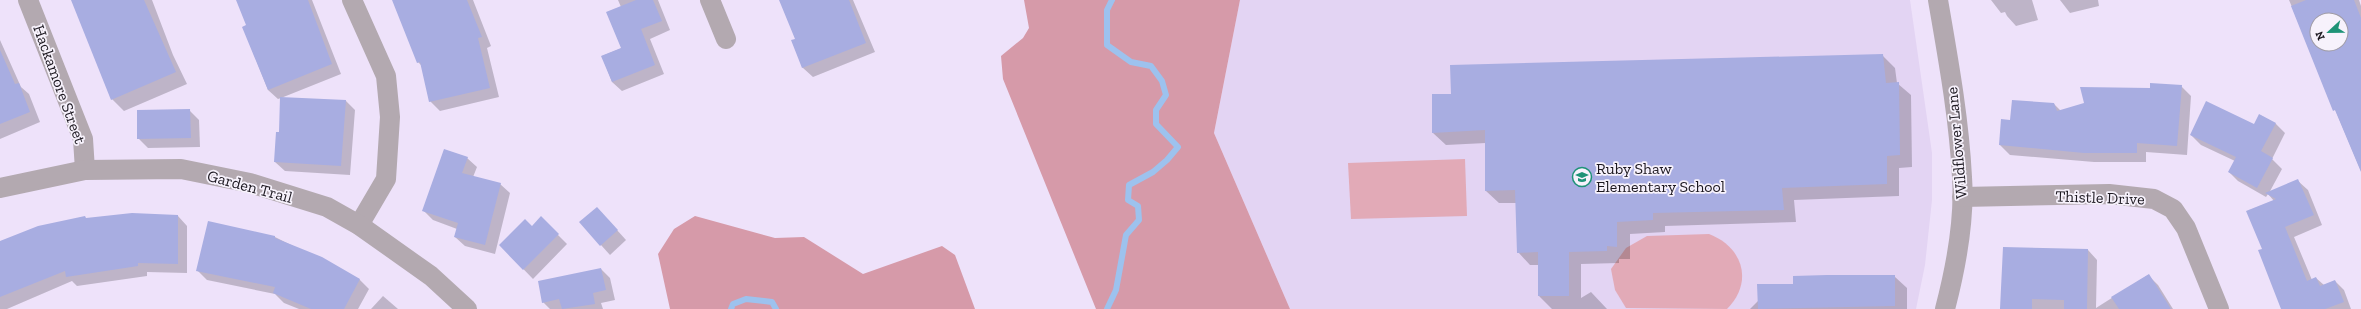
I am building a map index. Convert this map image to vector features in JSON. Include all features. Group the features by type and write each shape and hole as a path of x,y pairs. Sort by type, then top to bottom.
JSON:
{"street":[{"name":"Hackamore Street","path":"28,0 83,139 85,170"},
{"path":"352,0 386,76 390,117 386,179 359,225"},
{"path":"710,0 726,40"},
{"name":"Wildflower Lane","path":"1938,0 1960,152 1962,197 1954,268 1945,309"},
{"name":"Garden Trail","path":"0,188 85,170 181,169 250,183 327,207 359,225 432,276 467,309"},
{"name":"Thistle Drive","path":"1962,197 2109,194 2154,199 2172,209 2186,228 2219,309"}],"shaded area":[{"path":"1024,0 1240,0 1214,133 1290,309 1096,309 1003,79 1001,56 1023,38 1029,28"},
{"name":"Ruby Shaw Elementary School","path":"1240,0 1910,0 1932,153 1932,200 1925,265 1916,309 1290,309 1214,133"},
{"path":"1465,159 1467,216 1351,219 1348,163"},
{"path":"695,216 775,238 804,237 863,274 942,246 955,255 975,309 670,309 658,254 674,229"},
{"path":"1709,234 1721,240 1730,247 1737,256 1741,266 1742,277 1740,288 1735,299 1727,309 1626,308 1615,290 1611,269 1626,248 1647,236"}],"building":[{"path":"71,0 144,0 176,72 111,100"},
{"path":"236,0 308,0 332,64 268,90 242,27 246,25"},
{"path":"392,0 467,0 482,37 478,38 490,88 429,102 420,62 417,63"},
{"path":"636,0 653,0 662,21 641,29 655,65 612,82 601,56 621,48 606,12"},
{"path":"779,0 849,0 866,43 802,68 791,40 795,39"},
{"path":"2306,0 2354,0 2361,18 2361,172 2335,110 2333,111 2309,52 2349,52 2349,12 2309,12 2309,51 2291,6"},
{"path":"0,50 15,84 19,83 30,112 0,124"},
{"path":"1883,54 1886,83 1899,82 1900,155 1887,156 1887,184 1782,188 1784,210 1653,213 1653,220 1617,222 1617,247 1607,246 1607,251 1569,252 1569,296 1538,296 1538,252 1517,253 1515,190 1485,191 1485,130 1432,133 1432,94 1451,94 1450,65"},
{"path":"2150,83 2182,85 2177,146 2137,143 2137,153 2084,153 1999,145 2001,119 2010,120 2012,100 2054,103 2057,111 2084,103 2080,87 2150,88"},
{"path":"280,97 346,100 341,166 274,162 276,132 279,132"},
{"path":"2206,101 2254,124 2259,114 2276,123 2261,151 2273,158 2257,188 2228,172 2236,157 2190,135"},
{"path":"190,109 191,138 137,139 137,110"},
{"path":"444,149 468,157 462,173 501,183 485,245 454,237 458,223 422,211"},
{"path":"2298,179 2314,215 2285,227 2307,281 2316,277 2320,286 2335,280 2344,302 2325,309 2281,309 2258,250 2262,249 2246,211 2276,199 2265,193"},
{"path":"597,207 618,230 600,246 579,222"},
{"path":"132,213 178,215 178,264 138,263 138,266 66,277 65,271 0,297 0,241 38,226 85,216 86,218"},
{"path":"541,216 559,234 523,270 499,245 525,219 532,226"},
{"path":"208,221 275,236 275,238 322,257 360,279 344,309 311,309 273,293 275,287 196,271"},
{"path":"2003,247 2088,249 2087,309 2064,309 2064,300 2032,299 2032,309 2000,309"},
{"path":"601,268 606,290 593,293 595,304 562,309 559,299 542,303 538,281"},
{"path":"2149,274 2171,309 2119,309 2111,297"},
{"path":"1895,275 1895,306 1758,309 1757,284 1793,284 1793,276"}],"waterway":[{"path":"1107,309 1116,290 1126,235 1139,220 1138,206 1128,200 1129,185 1153,172 1167,160 1178,147 1156,124 1156,110 1166,95 1162,81 1151,66 1131,62 1107,45 1107,10 1112,0"},
{"path":"731,309 733,304 746,299 772,302 776,309"}],"place":[{"name":"Ruby Shaw Elementary School","path":"1582,177"}]}
